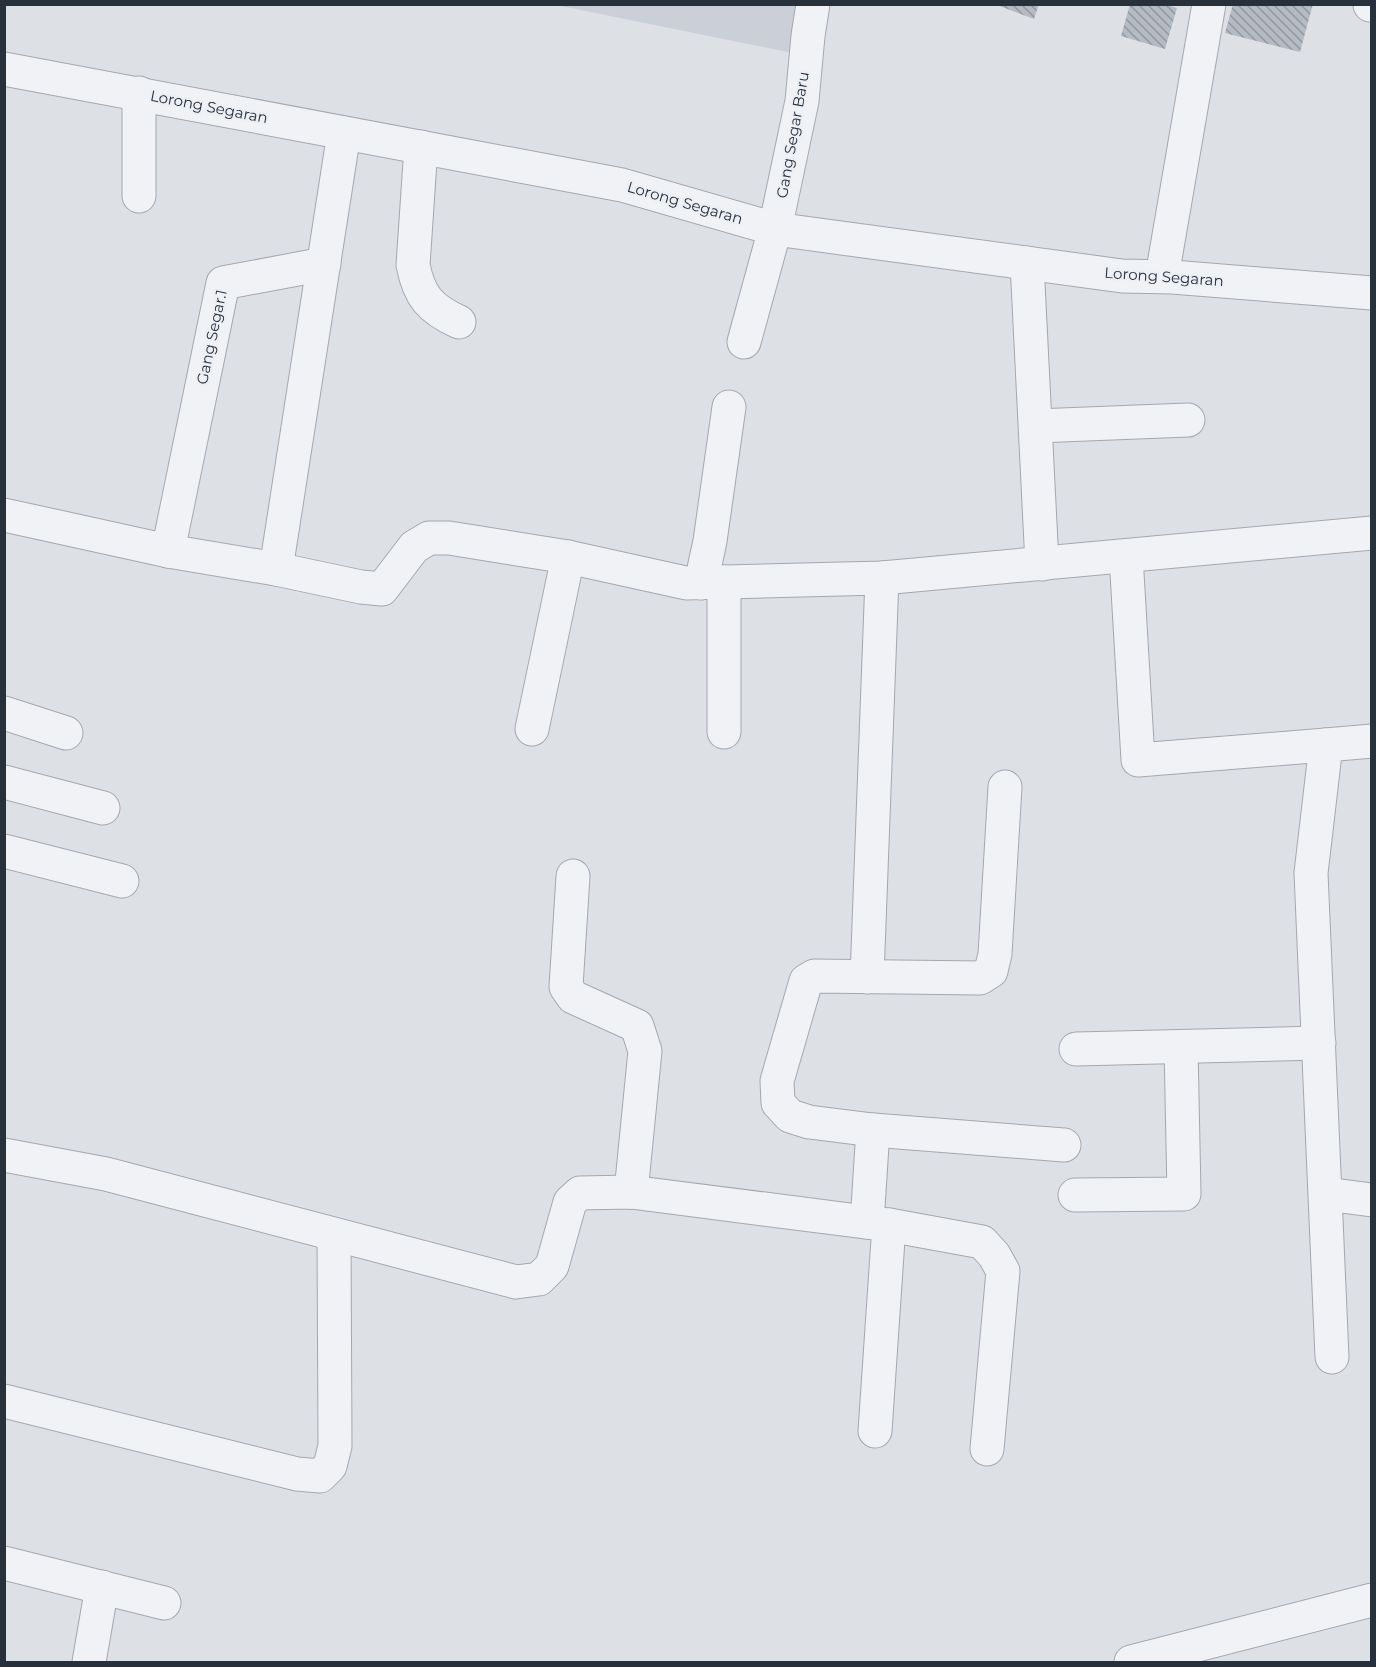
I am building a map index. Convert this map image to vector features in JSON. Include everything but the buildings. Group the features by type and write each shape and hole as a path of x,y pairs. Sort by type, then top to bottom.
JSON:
{"street":[{"name":"Gang Segar Baru","path":"744,342 775,229 802,101 813,4"},
{"path":"1162,276 1209,4"},
{"name":"Lorong Segaran","path":"4,69 622,185 775,229 1122,276 1162,276 1371,293"},
{"path":"139,93 139,196"},
{"path":"276,569 344,133"},
{"path":"421,147 413,264 416,282 424,298 441,314 459,322"},
{"path":"1027,263 1042,564"},
{"name":"Gang Segar.1","path":"168,551 222,283 324,264"},
{"path":"724,732 710,541 729,407"},
{"path":"1036,426 1188,420"},
{"path":"4,515 168,551 382,589 414,548 429,538 449,538 568,557 687,583 712,583 882,578 1371,532"},
{"path":"1126,556 1138,760 1371,741"},
{"path":"532,729 568,557"},
{"path":"867,977 882,578"},
{"path":"4,713 66,733"},
{"path":"1326,745 1311,873 1332,1357"},
{"path":"4,782 103,808"},
{"path":"1005,787 995,954 991,971 980,978 814,976 806,981 777,1082 778,1103 790,1116 809,1122 873,1130 1064,1145"},
{"path":"4,851 122,881"},
{"path":"573,876 566,987 573,997 637,1026 645,1051 632,1192"},
{"path":"1076,1049 1319,1043"},
{"path":"1075,1195 1184,1194 1182,1047"},
{"path":"873,1130 878,1224 875,1431"},
{"path":"4,1155 106,1174 516,1282 539,1279 552,1266 570,1202 580,1193 632,1192 878,1224 982,1242 994,1255 1003,1271 987,1449"},
{"path":"1326,1194 1371,1200"},
{"path":"4,1401 297,1474 320,1476 330,1466 335,1446 334,1235"},
{"path":"4,1563 164,1603"},
{"path":"89,1662 102,1587"},
{"path":"1131,1662 1371,1600"}],"shaded area":[{"path":"556,5 800,5 793,53"}]}
